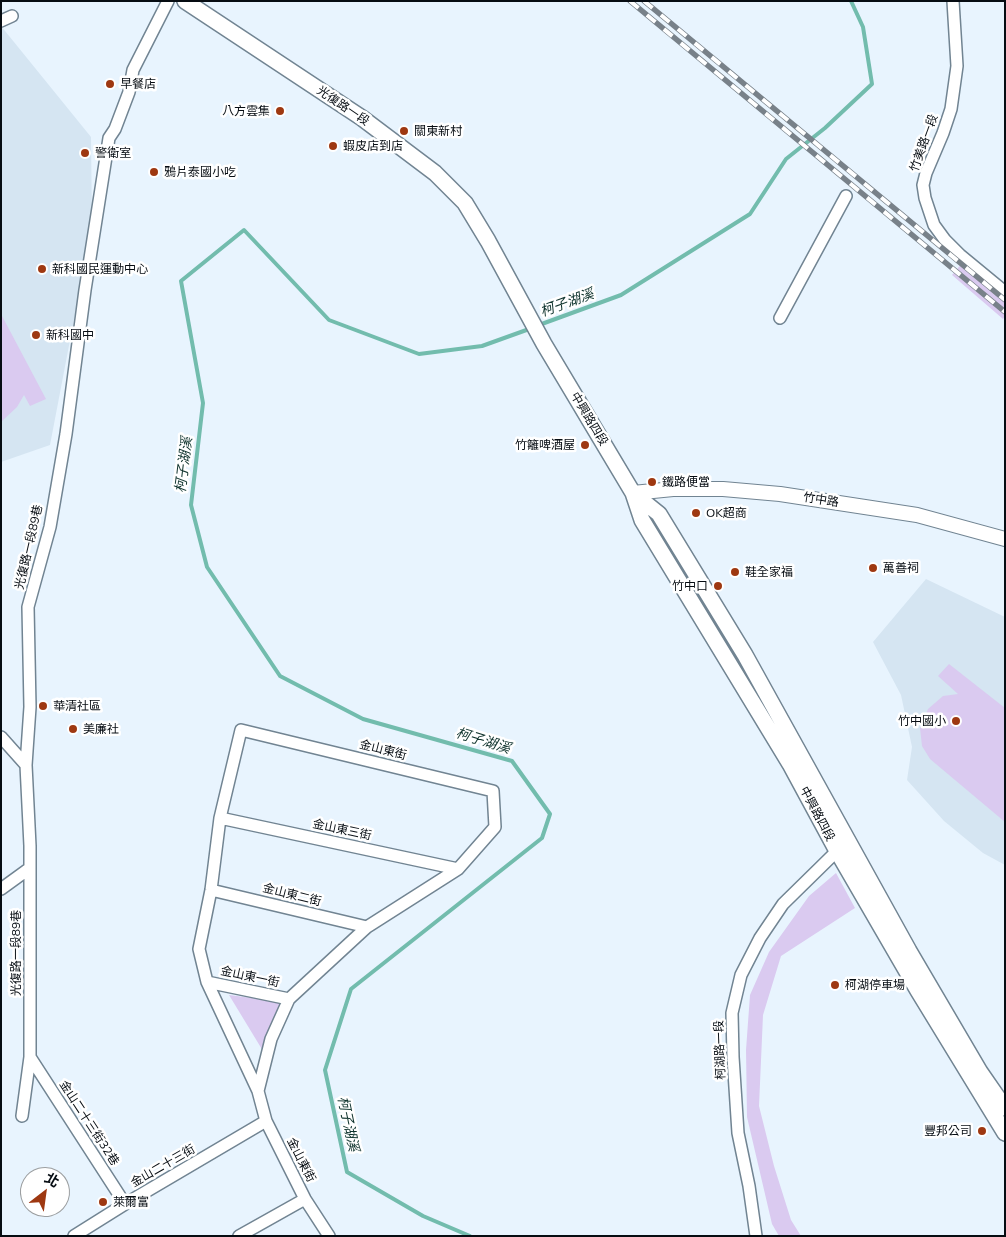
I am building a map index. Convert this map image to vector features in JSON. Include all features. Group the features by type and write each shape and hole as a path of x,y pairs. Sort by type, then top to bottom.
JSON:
{"main road":[{"name":"光復路一段","path":"185,1 362,118 435,173 465,203 488,240 544,344"},
{"name":"中興路四段","path":"544,344 633,493 659,514 745,655 843,848 922,997 1005,1133"},
{"name":"中興路四段","path":"843,848 1005,1108"}],"street":[{"name":"光復路一段89巷","path":"22,1116 30,1056 30,868 26,765 30,707 28,607 50,527 66,434 109,138 116,129 133,70 168,1"},
{"name":"竹美路一段","path":"953,1 957,66 951,109 926,173 923,185 925,198 934,225 945,240 960,255 1005,292"},
{"path":"780,318 846,196"},
{"name":"竹中路","path":"633,493 673,489 722,489 780,494 917,515 1005,539"},
{"name":"金山東街","path":"258,1091 271,1039 289,999 367,927 458,868 495,827 493,791 241,730 220,818 211,890 200,949 206,982 258,1091 266,1121 305,1199 329,1236"},
{"path":"1,737 26,765"},
{"name":"金山東三街","path":"220,818 458,868"},
{"name":"柯湖路一段","path":"756,1236 749,1186 738,1134 732,1013 741,975 760,938 783,904 843,848"},
{"path":"1,889 30,868"},
{"name":"金山東二街","path":"211,890 367,927"},
{"name":"金山東一街","path":"206,982 289,999"},
{"name":"金山二十三街32巷","path":"30,1056 125,1204"},
{"name":"金山二十三街","path":"74,1236 266,1121"},
{"path":"239,1236 305,1199"}],"shaded area":[{"name":"新科國中","path":"1,26 91,137 92,225 50,445 1,462"},
{"path":"969,255 1005,285 1005,316 1003,319 952,275"},
{"path":"1,314 46,399 30,406 24,395 17,407 1,422"},
{"name":"竹中國小","path":"926,579 1005,617 1005,865 983,853 944,821 907,780 912,747 901,695 873,642"},
{"path":"949,664 1005,708 1005,822 930,759 922,746 920,728 928,709 943,696 958,694 938,676"},
{"path":"836,873 855,908 781,956 763,1015 759,1106 774,1166 791,1220 801,1236 779,1236 772,1224 747,1117 746,1050 750,995 769,952 809,896"},
{"path":"229,995 283,1002 263,1051"}],"waterway":[{"name":"柯子湖溪","path":"539,325 621,295 750,214 786,159 825,128 872,84 863,27 851,1"},
{"name":"柯子湖溪","path":"470,1236 423,1216 347,1172 325,1070 351,989 542,838 550,814 512,761 363,719 280,676 207,567 191,505 203,403 181,281 244,230 329,320 419,354 482,346 532,328"}],"railway":[{"path":"630,1 1005,312"},
{"path":"644,1 1005,300"}],"place":[{"name":"早餐店","path":"110,84"},
{"name":"八方雲集","path":"280,111"},
{"name":"關東新村","path":"404,131"},
{"name":"蝦皮店到店","path":"333,146"},
{"name":"警衛室","path":"85,153"},
{"name":"鴉片泰國小吃","path":"154,172"},
{"name":"新科國民運動中心","path":"42,269"},
{"name":"新科國中","path":"36,335"},
{"name":"竹籬啤酒屋","path":"585,445"},
{"name":"鐵路便當","path":"652,482"},
{"name":"OK超商","path":"696,513"},
{"name":"萬善祠","path":"873,568"},
{"name":"鞋全家福","path":"735,572"},
{"name":"竹中口","path":"718,586"},
{"name":"華清社區","path":"43,706"},
{"name":"竹中國小","path":"956,721"},
{"name":"美廉社","path":"73,729"},
{"name":"柯湖停車場","path":"835,985"},
{"name":"豐邦公司","path":"982,1131"},
{"name":"萊爾富","path":"103,1202"}]}
